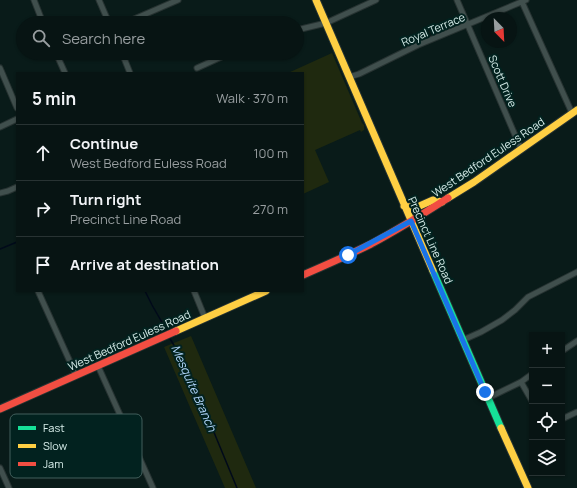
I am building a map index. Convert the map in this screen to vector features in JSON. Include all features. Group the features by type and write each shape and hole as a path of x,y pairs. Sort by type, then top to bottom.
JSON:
{"main road":[{"name":"Precinct Line Road","path":"316,0 404,206 528,488"},
{"name":"West Bedford Euless Road","path":"304,275 354,251 411,221 474,182 574,112"},
{"path":"404,206 415,208 433,200 442,202"},
{"name":"West Bedford Euless Road","path":"0,409 264,292"}],"street":[{"path":"34,0 40,16"},
{"path":"99,0 106,16"},
{"path":"141,16 178,0"},
{"path":"304,28 326,23 376,0"},
{"name":"Scott Drive","path":"457,0 521,149"},
{"path":"524,1 574,112"},
{"name":"Royal Terrace","path":"349,77 418,45 524,1"},
{"path":"59,60 65,72"},
{"path":"125,60 130,72"},
{"path":"197,68 215,60"},
{"path":"0,68 16,106"},
{"path":"0,127 16,119"},
{"path":"0,193 16,187"},
{"path":"463,340 482,332 502,320 515,310 528,296 577,272"},
{"path":"38,292 76,375"},
{"path":"194,292 205,318"},
{"path":"565,349 577,341"},
{"path":"98,366 119,414"},
{"path":"488,398 522,382 529,376"},
{"path":"522,382 529,395"},
{"path":"565,418 577,412"},
{"path":"142,465 152,488"},
{"path":"0,468 9,488"}],"green space":[{"path":"332,53 364,125 364,130 361,132 360,130 315,150 329,182 304,194 304,72 290,72"},
{"path":"191,336 256,488 225,488 164,347"}],"waterway":[{"name":"Mesquite Branch","path":"0,249 16,242"},
{"name":"Mesquite Branch","path":"146,292 167,331"},
{"name":"Mesquite Branch","path":"169,337 187,367 237,488"}],"traffic: fast":[{"path":"433,271 501,428"}],"traffic: slow":[{"path":"316,0 433,271"},
{"path":"448,198 474,182 577,110"},
{"path":"404,206 415,208 433,200 442,202"},
{"path":"176,331 264,292"},
{"path":"501,428 528,488"}],"traffic: jam":[{"path":"304,275 371,244 448,198"},
{"path":"0,409 176,331"}],"route":[{"path":"348,255 411,221 485,392"}]}
